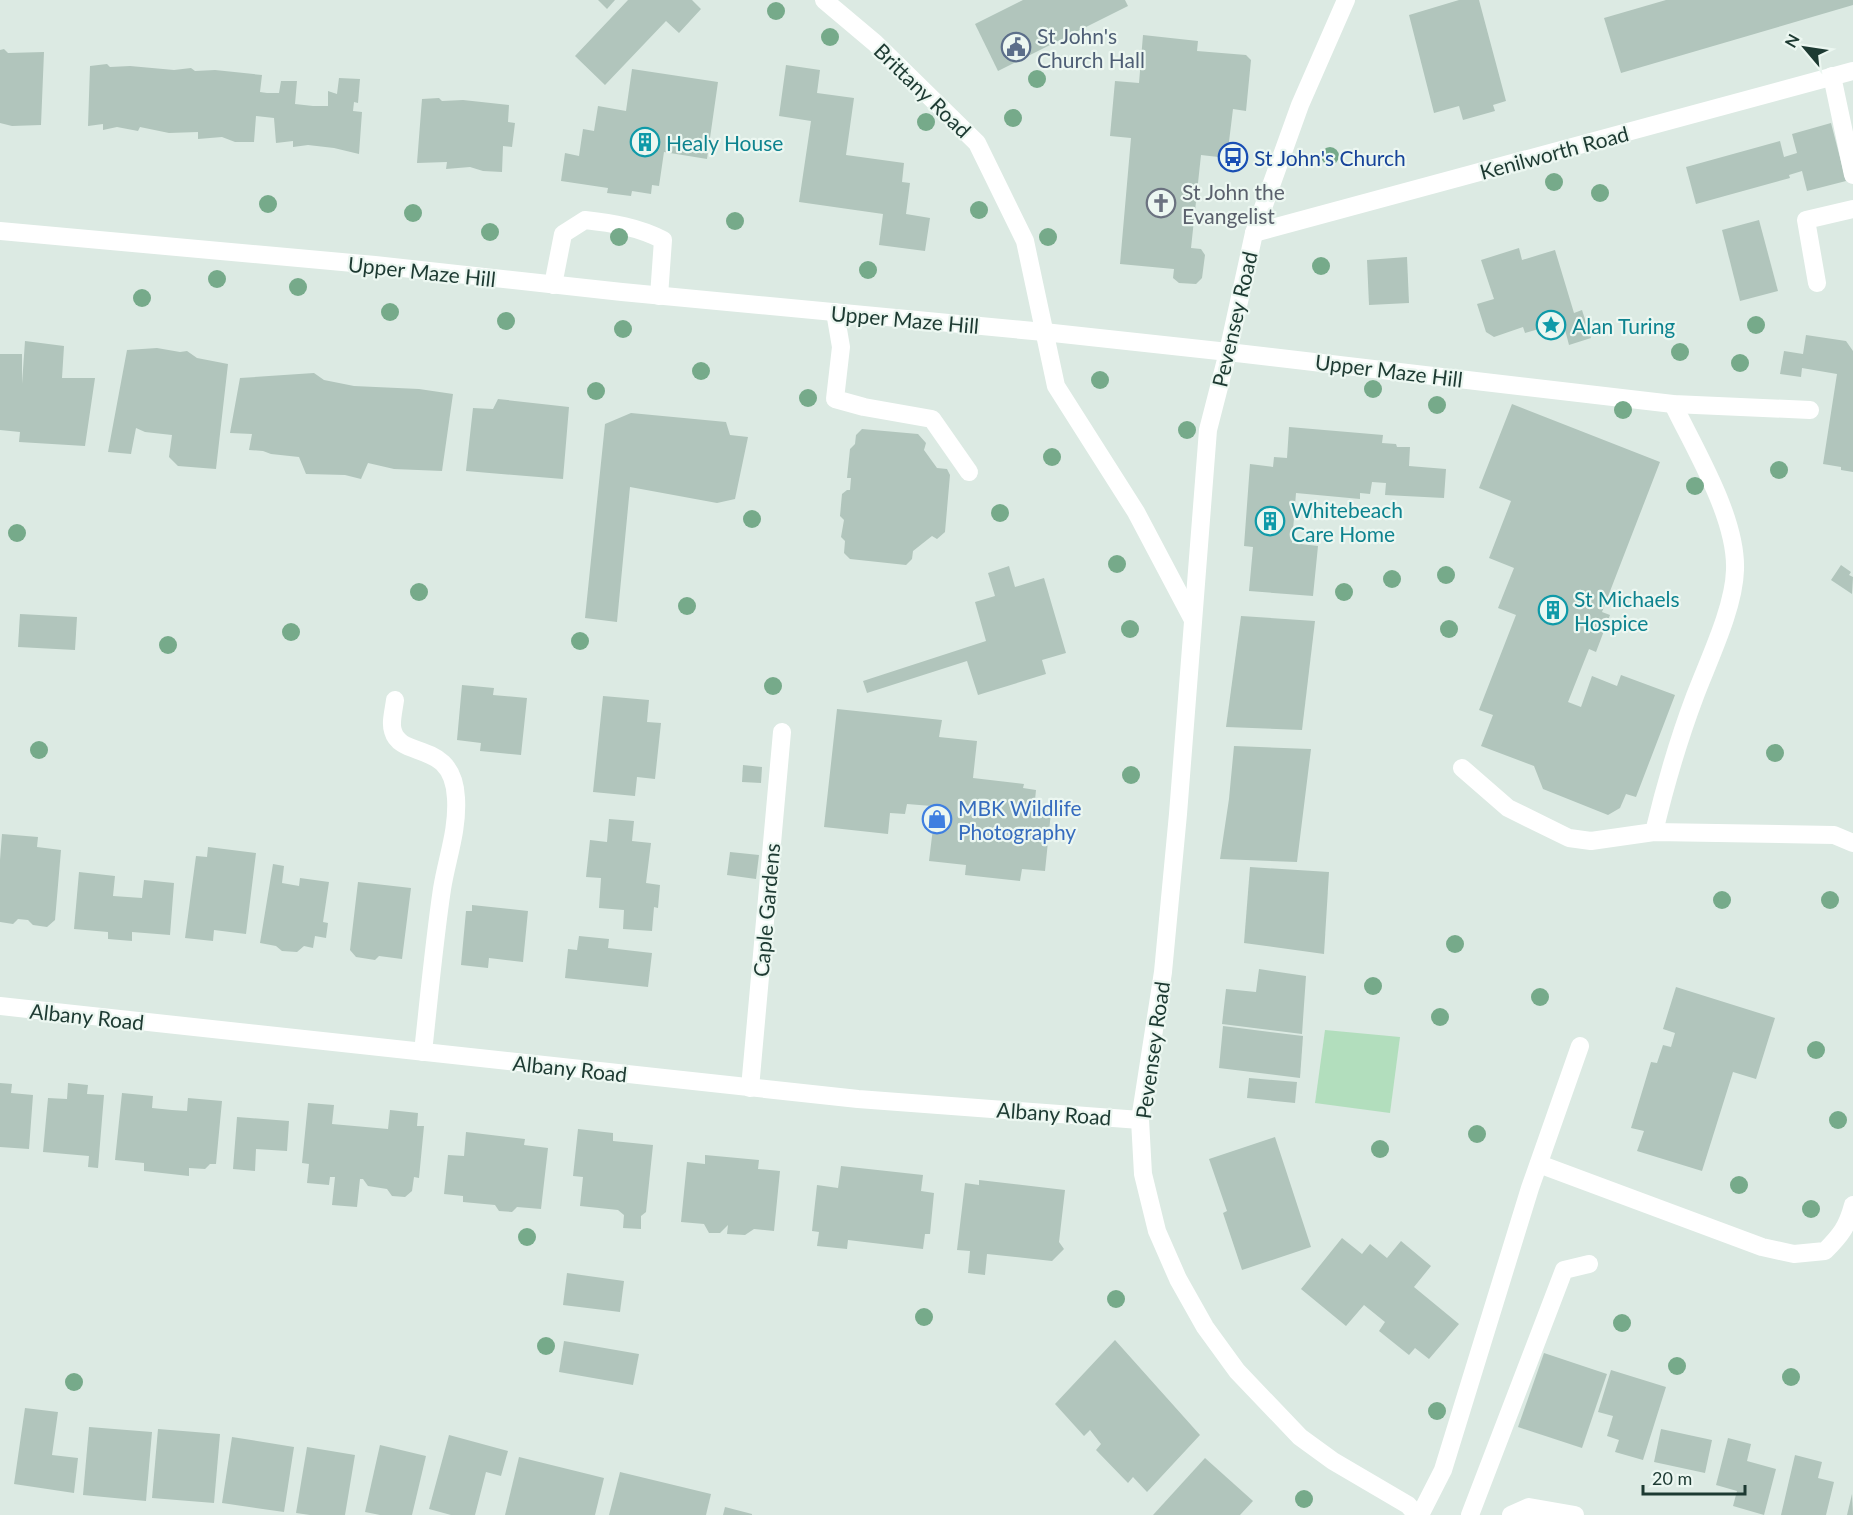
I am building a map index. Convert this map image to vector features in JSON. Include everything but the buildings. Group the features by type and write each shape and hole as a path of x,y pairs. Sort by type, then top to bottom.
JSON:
{"street":[{"name":"Brittany Road","path":"824,0 875,43 977,143 1025,241 1044,332"},
{"name":"Pevensey Road","path":"1346,0 1299,105 1254,233 1208,430 1178,814 1163,972 1140,1120 1143,1174 1157,1231 1178,1279 1205,1327 1236,1371 1300,1437 1333,1461 1408,1505 1419,1515"},
{"name":"Kenilworth Road","path":"1254,233 1853,71"},
{"path":"1832,76 1853,175"},
{"path":"1817,283 1806,220 1853,209"},
{"path":"553,285 563,234 585,220 616,223 649,233 663,240 659,296"},
{"name":"Upper Maze Hill","path":"0,231 1044,332 1673,404 1810,410"},
{"path":"835,312 841,347 835,399 864,407 933,419 969,472"},
{"path":"1044,332 1056,386 1136,512 1192,619"},
{"path":"1654,832 1681,733 1731,600 1735,569 1731,536 1721,503 1673,404"},
{"path":"395,700 392,731 406,747 425,751 440,760 453,775 456,799 455,835 442,885 423,1052"},
{"name":"Caple Gardens","path":"750,1088 782,732"},
{"path":"1462,768 1508,808 1569,838 1591,841 1654,832 1834,835 1853,843"},
{"name":"Albany Road","path":"0,1006 858,1099 1140,1120"},
{"path":"1419,1515 1443,1470 1530,1188 1580,1046"},
{"path":"1539,1164 1762,1247 1794,1254 1825,1251 1842,1234 1853,1205"},
{"path":"1470,1515 1564,1270 1589,1264"},
{"path":"1511,1515 1529,1507 1575,1515"}],"green space":[{"path":"1325,1030 1400,1037 1390,1113 1315,1103"}],"place":[{"name":"St John's Church Hall","path":"1016,47"},
{"name":"Healy House","path":"645,142"},
{"name":"St John's Church","path":"1233,157"},
{"name":"St John the Evangelist","path":"1161,203"},
{"name":"Alan Turing","path":"1551,325"},
{"name":"Whitebeach Care Home","path":"1270,521"},
{"name":"St Michaels Hospice","path":"1553,610"},
{"name":"MBK Wildlife Photography","path":"937,819"}]}
